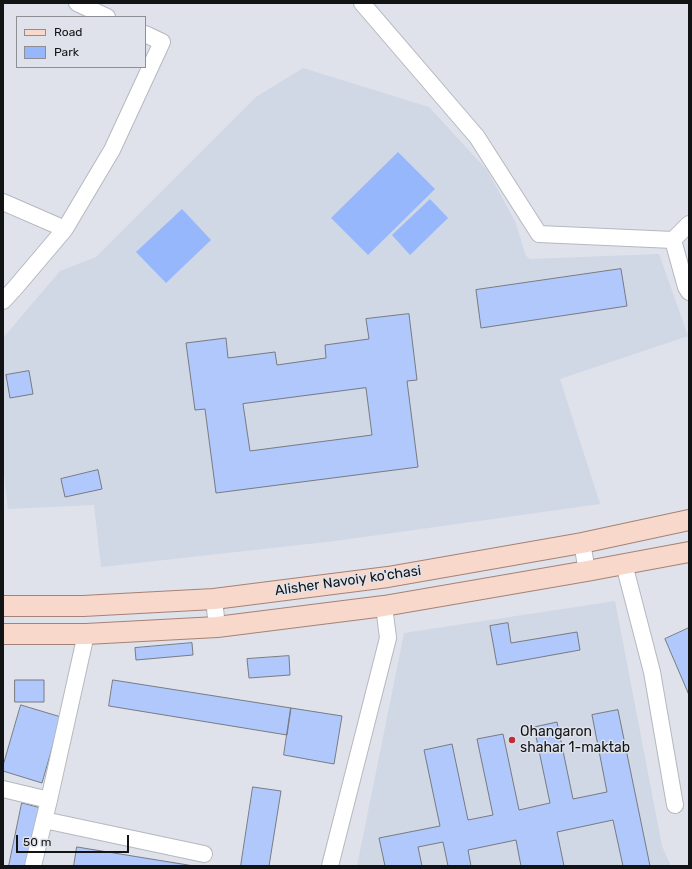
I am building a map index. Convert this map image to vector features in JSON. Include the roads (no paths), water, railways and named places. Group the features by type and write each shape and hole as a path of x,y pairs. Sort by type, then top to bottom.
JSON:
{"main road":[{"name":"Alisher Navoiy ko'chasi","path":"3,606 83,606 214,599 388,577 582,543 689,520"},
{"name":"Alisher Navoiy ko'chasi","path":"3,634 86,634 217,627 384,606 689,552"}],"street":[{"path":"77,3 105,16"},
{"path":"362,3 477,137 539,234 673,240 689,224"},
{"path":"3,302 65,229 112,150 162,42 146,34"},
{"path":"3,202 65,229"},
{"path":"673,240 686,287 689,292"},
{"path":"582,543 587,571"},
{"path":"624,564 652,672 675,805"},
{"path":"214,599 217,627"},
{"path":"330,866 388,638 384,606"},
{"path":"34,866 86,634"},
{"path":"3,789 49,800"},
{"path":"44,820 204,854"}],"place":[{"name":"Ohangaron shahar 1-maktab","path":"512,740"}]}
